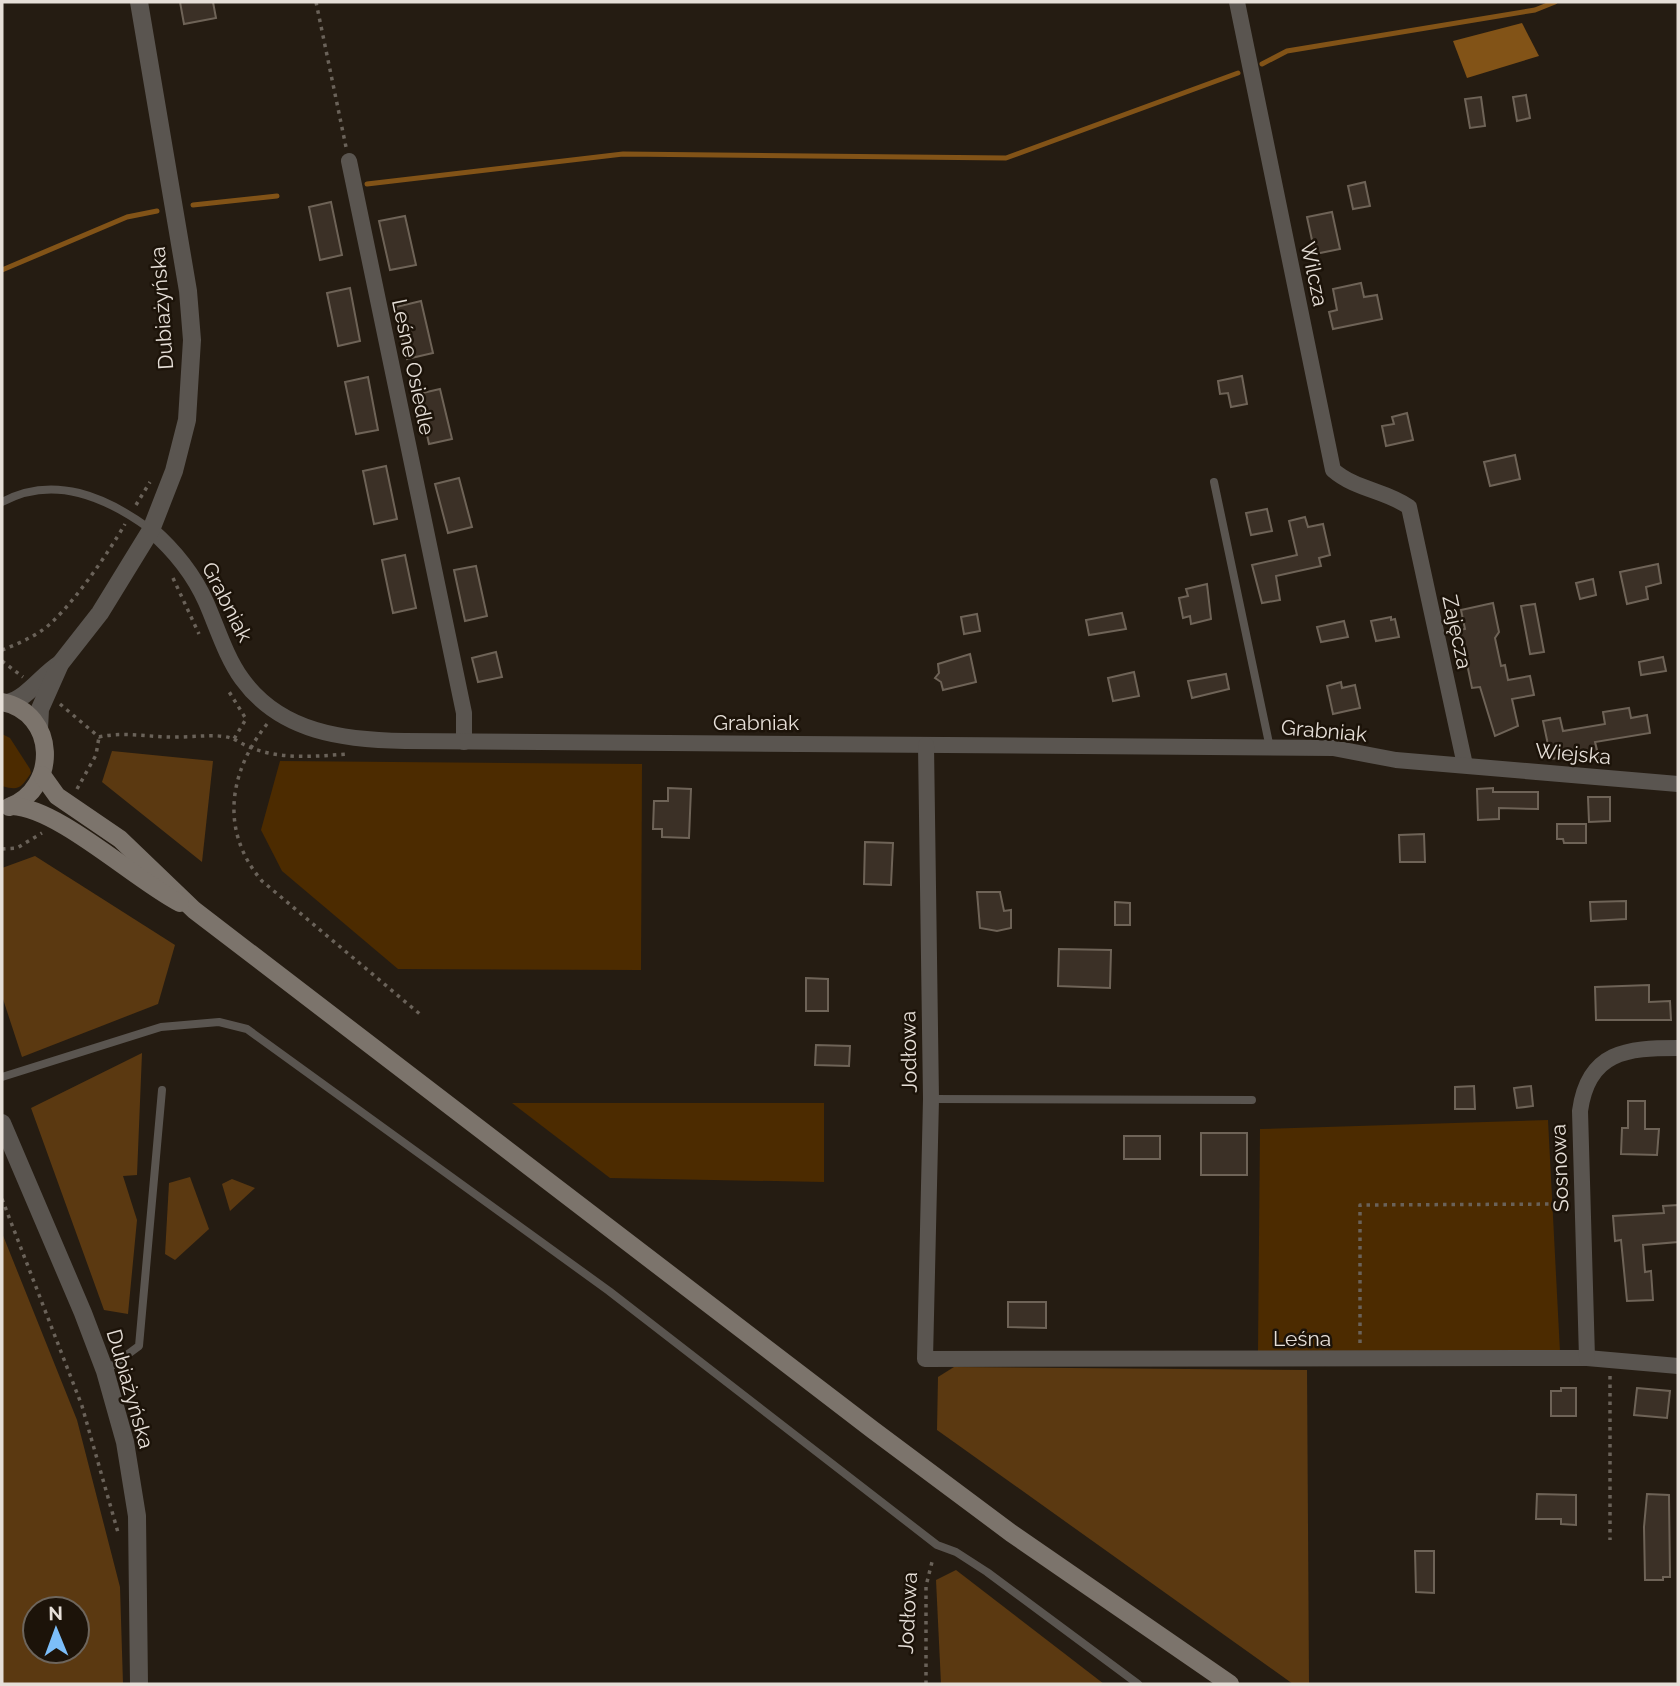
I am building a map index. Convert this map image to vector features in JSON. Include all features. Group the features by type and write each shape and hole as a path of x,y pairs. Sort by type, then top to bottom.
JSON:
{"main road":[{"path":"4,702 26,713 39,729 45,743 43,775 30,794 7,807"},
{"path":"43,775 57,796 120,839 194,910 873,1430 1011,1533 1230,1684"},
{"path":"7,807 25,806 40,813 102,850 152,889 194,910"}],"street":[{"name":"Dubiażyńska","path":"4,702 40,689 100,613 151,530 174,471 187,420 192,340 177,217 139,2"},
{"name":"Wilcza","path":"1237,2 1333,470 1347,482 1388,494 1409,507"},
{"name":"Leśne Osiedle","path":"349,161 464,713 464,742"},
{"name":"Zajęcza","path":"1409,507 1465,765"},
{"name":"Grabniak","path":"151,530 187,568 242,679 277,711 299,726 365,740 1333,748 1396,760 1465,765"},
{"path":"39,729 40,689"},
{"name":"Jodłowa","path":"925,1359 930,1099 926,745"},
{"name":"Wiejska","path":"1465,765 1678,784"},
{"name":"Sosnowa","path":"1587,1358 1580,1111 1582,1093 1596,1070 1616,1054 1642,1048 1678,1048"},
{"name":"Dubiażyńska","path":"2,1123 105,1371 125,1442 137,1516 138,1684"},
{"name":"Leśna","path":"925,1359 1587,1358 1678,1366"}],"lane":[{"path":"1214,482 1270,748"},
{"path":"2,502 19,493 46,488 95,497 130,514 151,530"},
{"path":"2,1077 161,1027 219,1022 247,1029 609,1291 937,1545 956,1552 987,1573 1138,1684"},
{"path":"105,1371 139,1346 162,1090"},
{"path":"930,1099 1252,1100"}],"path":[{"path":"316,2 349,161"},
{"path":"2,650 42,631 54,621 114,543 156,471"},
{"path":"168,545 174,583 203,640"},
{"path":"2,662 99,737 120,733 178,737 223,735 269,755 309,757 350,754 365,740"},
{"path":"226,685 246,719 234,739"},
{"path":"277,711 249,748 236,782 233,825 245,861 262,881 421,1015"},
{"path":"2,1199 82,1406 109,1503"},
{"path":"1360,1360 1360,1205 1563,1204"},
{"path":"1610,1360 1610,1539"},
{"name":"Jodłowa","path":"926,1684 926,1586 937,1545"}],"shaded area":[{"path":"1522,23 1539,56 1467,78 1453,41"},
{"path":"2,734 10,738 30,769 28,778 16,788 2,786"},
{"path":"112,751 213,761 202,862 102,782"},
{"path":"280,761 642,764 641,970 398,969 282,871 261,830"},
{"path":"35,856 175,945 158,1004 22,1057 2,996 2,868"},
{"path":"142,1053 137,1175 123,1176 137,1220 128,1314 104,1310 31,1108"},
{"path":"512,1103 824,1103 824,1182 610,1178"},
{"path":"1548,1120 1560,1352 1258,1352 1260,1129"},
{"path":"190,1177 209,1229 175,1260 165,1254 169,1183"},
{"path":"232,1179 255,1188 230,1211 222,1184"},
{"path":"2,1233 77,1420 120,1587 123,1684 2,1684"},
{"path":"954,1367 1307,1370 1309,1684 1293,1684 937,1430 938,1377"},
{"path":"956,1570 1104,1684 941,1684 936,1580"}],"building":[{"path":"180,2 213,2 216,18 184,24"},
{"path":"1526,95 1530,118 1517,121 1513,97"},
{"path":"1481,97 1485,126 1470,128 1465,99"},
{"path":"1365,182 1370,206 1353,209 1348,186"},
{"path":"331,202 342,255 320,260 309,207"},
{"path":"1332,212 1340,249 1315,254 1307,217"},
{"path":"405,216 416,265 390,270 379,221"},
{"path":"1361,283 1364,297 1377,295 1382,319 1333,329 1329,312 1337,310 1333,289"},
{"path":"350,288 360,341 338,346 327,293"},
{"path":"421,301 433,353 407,359 396,307"},
{"path":"1242,376 1247,404 1231,407 1228,393 1220,394 1218,381"},
{"path":"368,377 378,430 356,434 345,382"},
{"path":"440,389 452,439 429,444 418,394"},
{"path":"1407,413 1413,440 1386,446 1382,426 1394,424 1392,417"},
{"path":"1515,455 1520,479 1490,486 1484,462"},
{"path":"386,466 397,519 374,524 363,471"},
{"path":"459,478 472,527 448,533 435,484"},
{"path":"1267,509 1272,531 1251,535 1246,513"},
{"path":"1305,517 1308,527 1323,524 1330,555 1319,558 1321,566 1276,576 1280,600 1262,603 1252,565 1297,555 1289,521"},
{"path":"405,555 416,608 393,613 382,560"},
{"path":"1658,564 1661,583 1646,587 1648,599 1627,604 1620,572"},
{"path":"476,566 487,616 465,621 454,570"},
{"path":"1593,579 1596,595 1580,599 1576,583"},
{"path":"1207,584 1211,619 1191,624 1190,616 1183,618 1179,598 1188,596 1186,589"},
{"path":"1493,603 1499,632 1495,638 1501,666 1505,665 1508,680 1530,676 1534,695 1512,699 1518,726 1495,736 1480,687 1472,688 1460,630 1465,629 1461,610"},
{"path":"1535,604 1544,652 1530,654 1521,606"},
{"path":"1122,613 1126,629 1089,635 1086,620"},
{"path":"977,614 980,631 964,634 961,617"},
{"path":"1391,617 1391,620 1395,619 1399,637 1376,641 1371,621"},
{"path":"1344,621 1348,637 1321,642 1317,627"},
{"path":"496,652 502,677 478,682 472,658"},
{"path":"970,654 976,682 943,690 941,682 935,678 939,673 938,664"},
{"path":"1663,657 1666,671 1641,675 1639,662"},
{"path":"1134,672 1139,696 1113,701 1108,678"},
{"path":"1226,674 1229,689 1192,698 1188,681"},
{"path":"1341,682 1342,688 1355,685 1360,708 1333,714 1327,686"},
{"path":"1629,708 1631,718 1647,715 1650,733 1595,742 1599,758 1580,761 1579,754 1551,759 1543,721 1560,718 1563,731 1605,724 1603,712"},
{"path":"668,788 691,789 689,838 662,837 662,829 653,829 654,801 668,801"},
{"path":"1493,788 1493,792 1538,792 1538,809 1499,808 1499,819 1478,820 1477,789"},
{"path":"1588,797 1610,797 1610,821 1589,822"},
{"path":"1557,824 1586,824 1586,843 1564,843 1563,839 1557,839"},
{"path":"1424,834 1425,862 1400,862 1399,835"},
{"path":"865,842 893,843 891,885 864,884"},
{"path":"977,892 1000,892 1004,911 1011,910 1011,928 997,931 980,928"},
{"path":"1626,901 1626,919 1591,921 1590,902"},
{"path":"1115,902 1130,903 1130,925 1115,925"},
{"path":"1059,949 1111,950 1110,988 1058,986"},
{"path":"806,978 828,979 828,1011 806,1011"},
{"path":"1649,985 1649,1002 1670,1001 1671,1020 1596,1020 1595,987"},
{"path":"816,1045 850,1046 849,1066 815,1065"},
{"path":"1474,1086 1475,1109 1455,1109 1455,1087"},
{"path":"1531,1086 1533,1106 1517,1108 1514,1088"},
{"path":"1628,1101 1645,1101 1645,1129 1659,1129 1657,1155 1621,1154 1622,1128 1628,1128"},
{"path":"1201,1133 1247,1133 1247,1175 1201,1175"},
{"path":"1124,1136 1160,1136 1160,1159 1124,1159"},
{"path":"1678,1205 1678,1242 1643,1245 1645,1272 1651,1271 1653,1300 1627,1301 1621,1240 1615,1241 1613,1216 1664,1213 1663,1206"},
{"path":"1008,1302 1046,1302 1046,1328 1008,1327"},
{"path":"1561,1388 1576,1388 1576,1416 1551,1416 1551,1391 1561,1391"},
{"path":"1637,1388 1670,1391 1667,1418 1634,1415"},
{"path":"1537,1494 1576,1495 1576,1525 1561,1524 1561,1519 1536,1519"},
{"path":"1647,1494 1669,1495 1670,1577 1663,1577 1663,1580 1645,1580 1644,1527"},
{"path":"1415,1551 1434,1551 1434,1593 1416,1592"}],"waterway":[{"path":"1262,64 1287,51 1535,10 1555,2"},
{"path":"367,184 623,154 1006,158 1238,73"},
{"path":"193,205 277,196"},
{"path":"2,270 127,217 157,211"}]}
